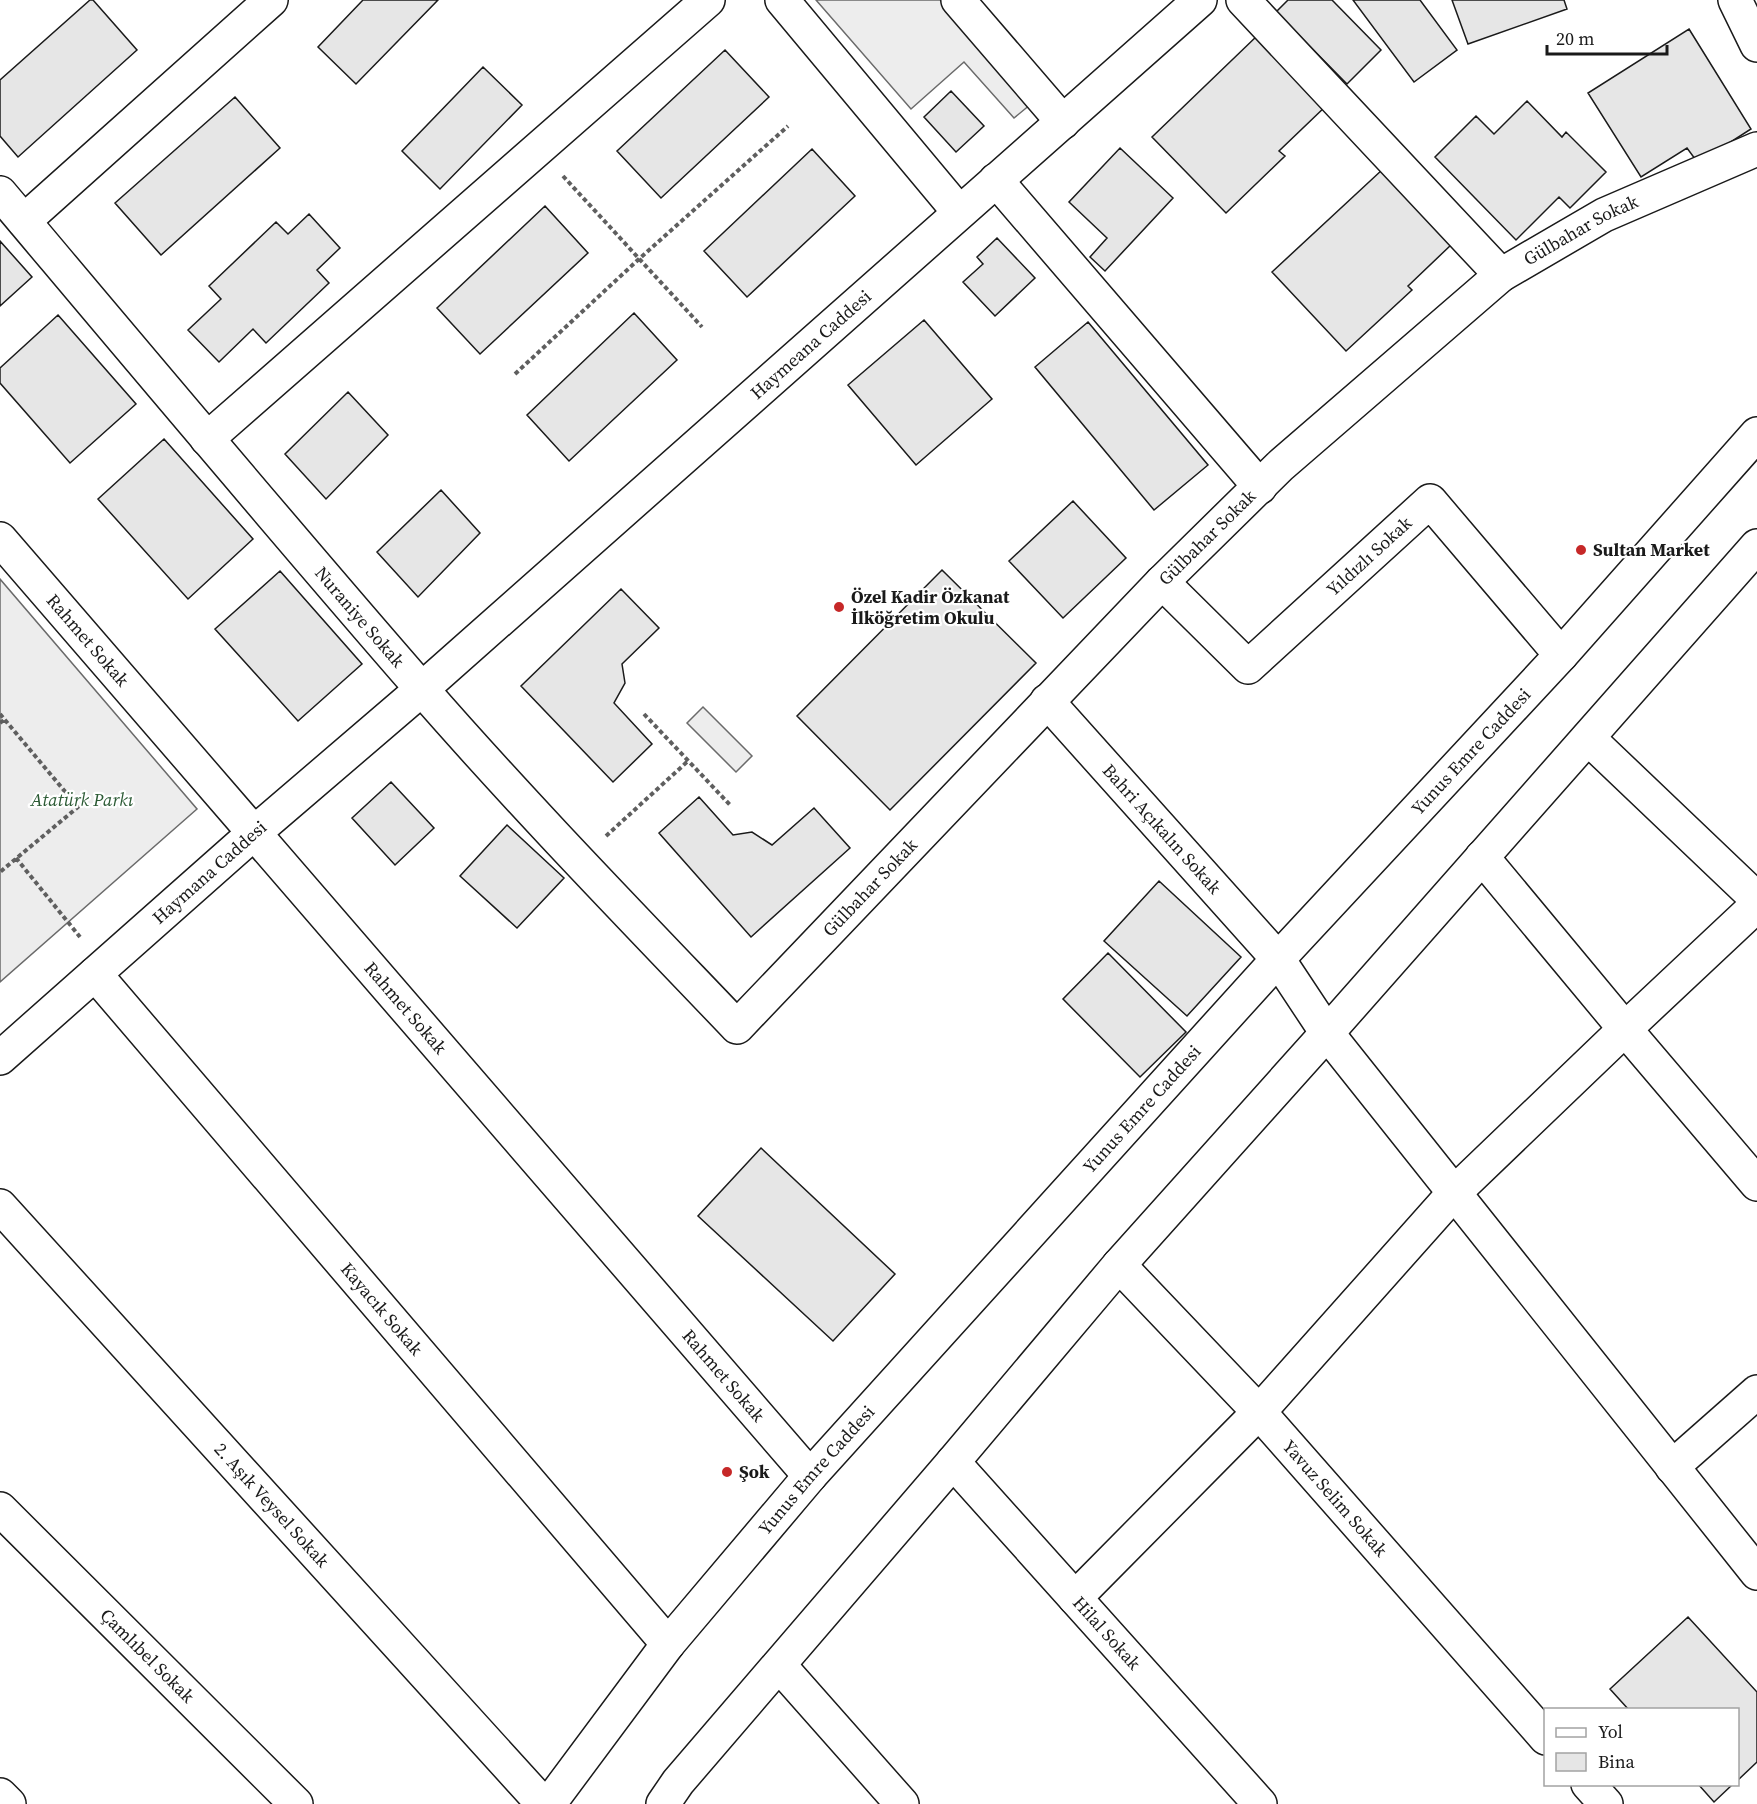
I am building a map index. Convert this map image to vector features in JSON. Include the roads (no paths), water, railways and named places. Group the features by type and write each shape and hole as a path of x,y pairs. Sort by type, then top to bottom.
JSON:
{"street":[{"path":"24,221 271,0"},
{"path":"207,439 708,0"},
{"path":"782,0 959,212"},
{"path":"958,0 1063,122"},
{"name":"Haymeana Caddesi","path":"422,689 1200,0"},
{"path":"1243,0 1501,275"},
{"path":"1736,0 1757,45"},
{"name":"Gülbahar Sokak","path":"737,1027 1162,582 1280,466 1501,275 1604,215 1757,149"},
{"path":"996,180 1260,487"},
{"name":"Nuraniye Sokak","path":"0,193 422,689 579,861 737,1027"},
{"name":"Yunus Emre Caddesi","path":"549,1804 668,1644 810,1476 1278,959 1561,656 1757,435"},
{"name":"Yıldızlı Sokak","path":"1162,582 1248,667 1430,501 1561,656"},
{"name":"Rahmet Sokak","path":"0,539 810,1476"},
{"path":"663,1804 678,1782 1119,1265 1757,546"},
{"name":"Haymana Caddesi","path":"2,1052 100,970 254,833 422,689"},
{"name":"Bahri Açıkalın Sokak","path":"1047,701 1278,959 1327,1033 1757,1574"},
{"path":"1588,738 1757,899"},
{"path":"1482,857 1757,1184"},
{"path":"1075,1598 1258,1412 1454,1193 1757,905"},
{"name":"Kayacık Sokak","path":"100,970 668,1644"},
{"name":"2. Aşık Veysel Sokak","path":"0,1206 543,1804"},
{"name":"Yavuz Selim Sokak","path":"1119,1265 1258,1412 1544,1737"},
{"path":"1672,1467 1757,1392"},
{"name":"Hilal Sokak","path":"953,1462 1260,1804"},
{"name":"Çamlıbel Sokak","path":"0,1509 296,1804"},
{"path":"778,1665 902,1804"},
{"path":"1589,1786 1606,1804"},
{"path":"0,1795 9,1804"}],"place":[{"name":"Sultan Market","path":"1581,550"},
{"name":"Özel Kadir Özkanat İlköğretim Okulu","path":"839,607"},
{"name":"Şok","path":"727,1472"}],"park label":[{"name":"Atatürk Parkı","path":"82,800"}]}
